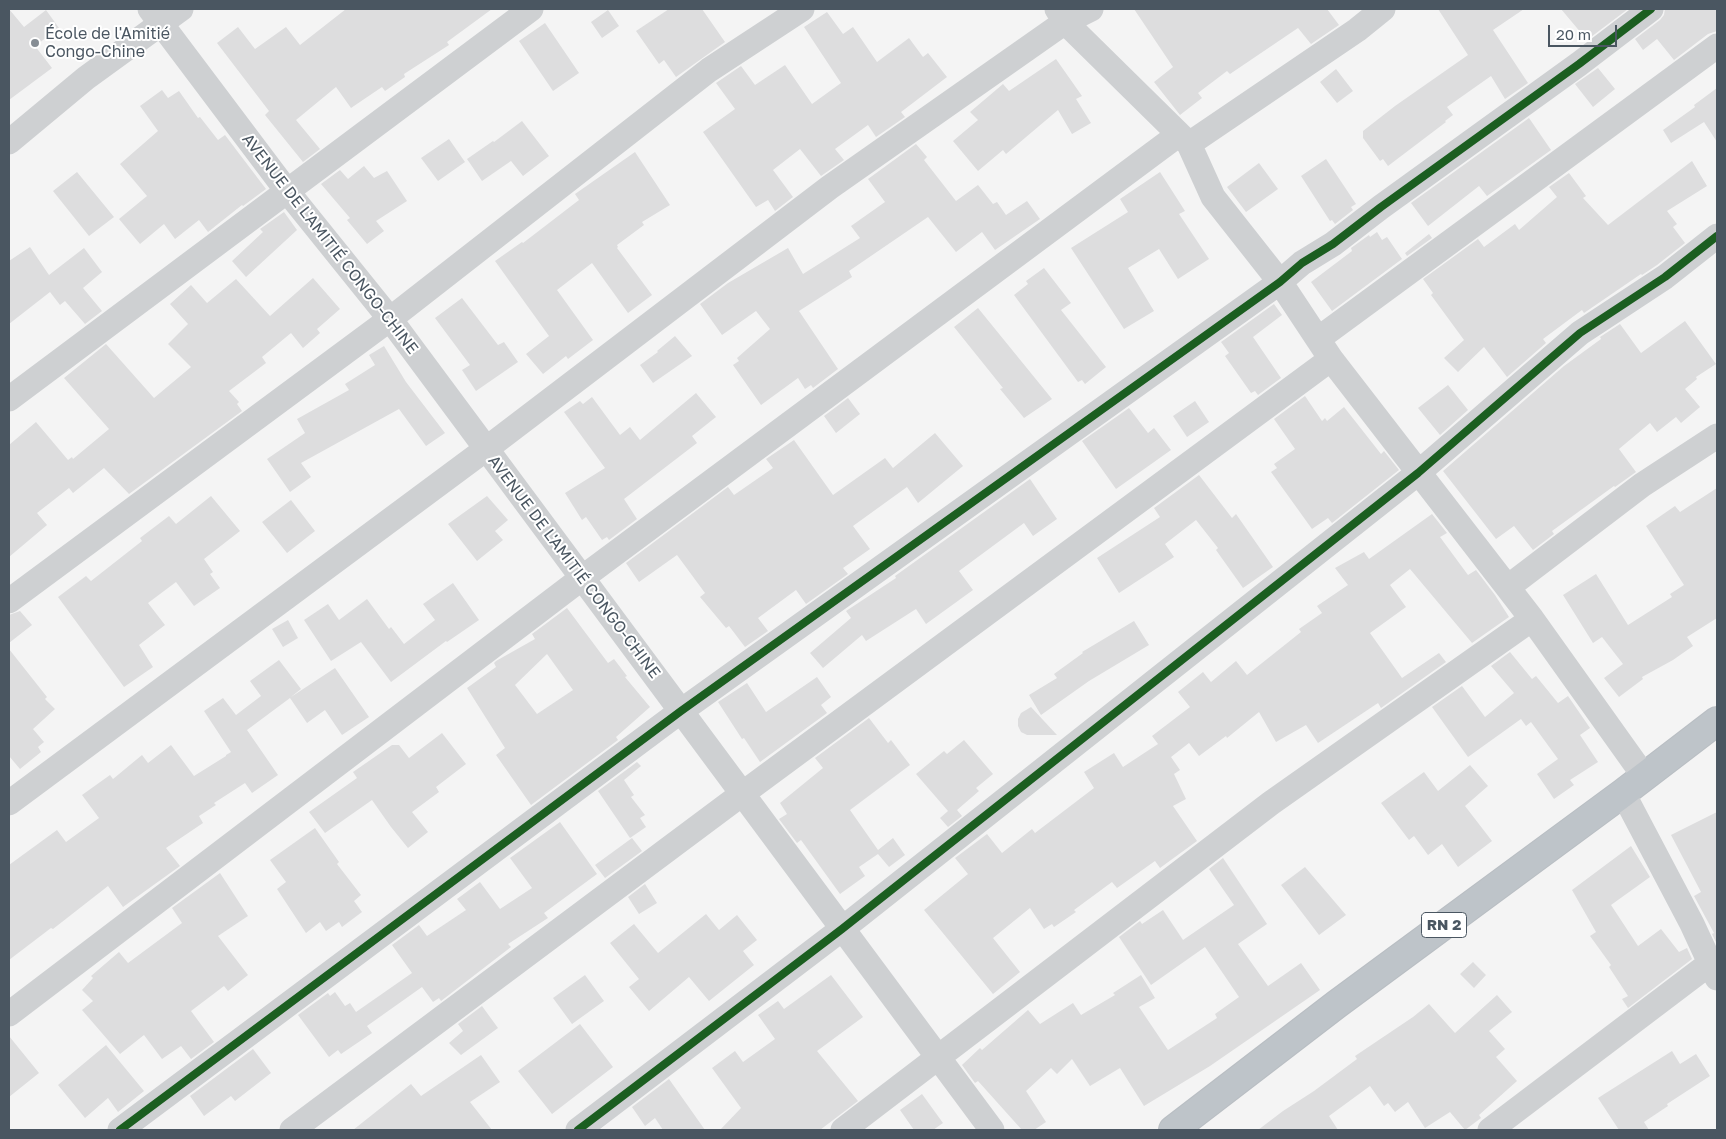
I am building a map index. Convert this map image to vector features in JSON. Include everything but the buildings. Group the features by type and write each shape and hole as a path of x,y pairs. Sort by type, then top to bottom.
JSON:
{"highway":[{"name":"RN 2","path":"1173,1130 1337,1004 1717,721"}],"street":[{"path":"9,399 531,9"},
{"path":"9,602 390,319 709,70 802,9"},
{"path":"9,803 486,449 1061,15 1091,9"},
{"path":"9,1014 582,578 1184,140 1357,30 1383,9"},
{"path":"120,1130 680,711 1280,282 1302,263 1333,244 1388,201 1579,64 1651,9"},
{"path":"9,142 164,13"},
{"name":"AVENUE DE L'AMITIÉ CONGO-CHINE","path":"164,13 287,191 390,319 992,1130"},
{"path":"1061,15 1184,140 1213,197 1280,282 1324,349 1532,619 1634,784 1715,967 1490,1130"},
{"path":"292,1130 742,794 1717,46"},
{"path":"578,1130 842,929 1418,473 1580,332 1665,277 1717,236"},
{"path":"1508,587 1642,485 1717,436"},
{"path":"843,1130 1271,803 1532,619"}],"cycle path":[{"path":"120,1130 681,711 1280,282 1302,263 1333,244 1651,9"},
{"path":"578,1130 842,929 1418,473 1580,333 1665,277 1717,236"}],"place":[{"name":"École de l'Amitié Congo-Chine","path":"35,43"}]}
